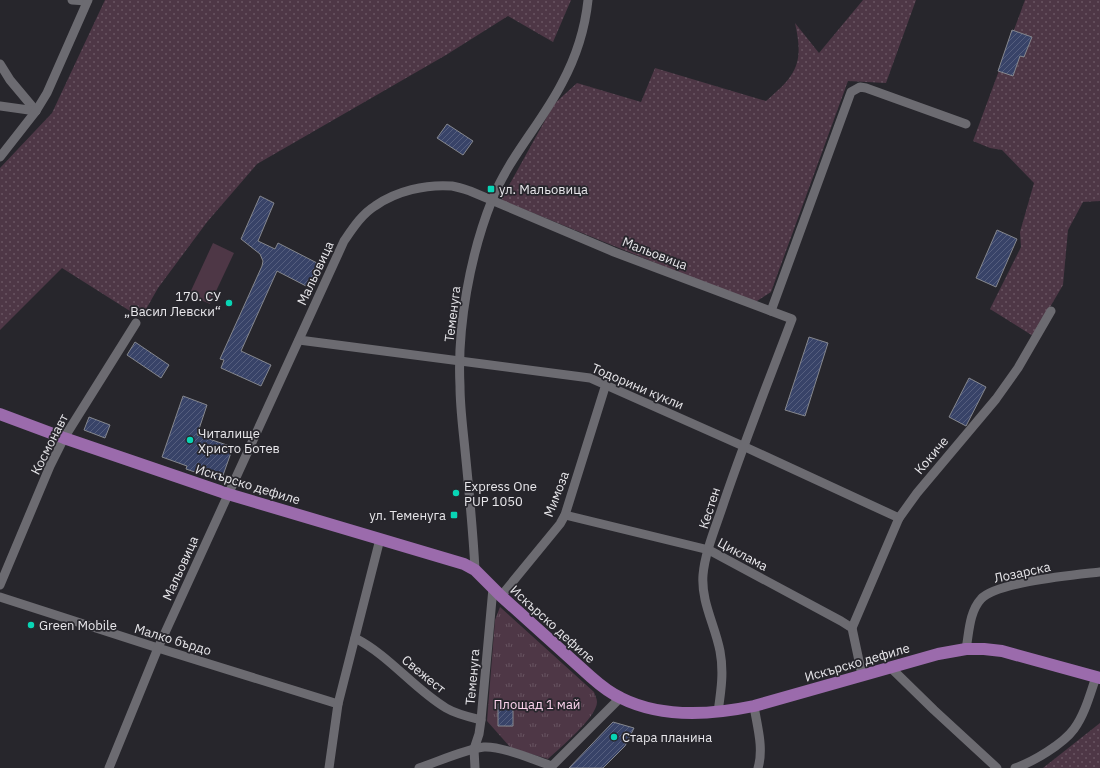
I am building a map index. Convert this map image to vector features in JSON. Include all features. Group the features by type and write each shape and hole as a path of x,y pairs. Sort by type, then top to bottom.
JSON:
{"main road":[{"name":"Искърско дефиле","path":"0,414 64,438 228,494 380,538 450,560 476,570 497,592 605,689 633,704 663,710 718,712 754,706 938,654 966,649 1002,651 1098,678"}],"street":[{"path":"0,157 36,111 47,93 88,1 72,0"},
{"name":"Теменуга","path":"476,570 460,386 460,360 467,286 477,245 492,200 504,174 562,84 574,58 583,31 588,0"},
{"path":"0,64 10,80 36,111"},
{"path":"771,310 851,92 860,87 866,88 966,124"},
{"path":"0,106 36,111"},
{"name":"Мальовица","path":"109,768 158,648 344,241 357,222 374,206 396,194 414,189 434,186 452,186 470,191 614,252 771,310 792,320"},
{"name":"Кокиче","path":"852,628 899,518 917,492 996,399 1018,368 1051,312"},
{"name":"Кестен","path":"718,712 722,668 720,650 705,602 703,573 743,446 792,320"},
{"name":"Космонавт","path":"0,585 50,466 64,438 136,323"},
{"name":"Тодорини кукли","path":"299,340 572,374 590,378 743,446 899,518"},
{"name":"Мимоза","path":"497,592 560,524 565,514 606,384"},
{"name":"Циклама","path":"565,514 709,550 852,628"},
{"path":"329,768 338,704 380,538"},
{"name":"Лозарска","path":"966,649 972,617 980,600 986,595 998,589 1032,581 1100,572"},
{"name":"Теменуга","path":"475,768 474,749 479,734 497,592"},
{"name":"Малко бърдо","path":"0,597 338,704"},
{"path":"852,628 862,675"},
{"name":"Свежест","path":"355,638 368,645 435,700 447,708 481,720"},
{"path":"891,668 997,768"},
{"path":"1015,768 1030,762 1056,745 1074,729 1082,715 1098,678"},
{"path":"419,768 474,749 485,747 497,748 551,767 620,698"},
{"path":"754,706 761,746 761,758 758,768"},
{"path":"525,757 537,768"}],"green space":[{"path":"105,0 571,0 553,42 508,16 446,55 257,164 207,222 158,288 141,318 62,268 0,330 0,168 52,113"},
{"path":"863,0 916,0 886,83 848,81 771,292 754,303 501,200 554,104 577,83 641,102 655,68 766,101 785,83 796,67 799,48 795,23 819,53"},
{"path":"1025,0 1100,0 1100,201 1083,202 1068,230 1063,285 1033,336 990,309 1021,247 1020,232 1034,183 1002,150 990,148 973,141"},
{"path":"213,243 234,253 210,304 189,295"},
{"name":"Площад 1 май","path":"500,607 594,692 596,698 597,702 595,708 585,724 548,759 511,748 487,721 495,620"},
{"path":"1100,723 1100,768 1043,768"}],"building":[{"path":"1012,30 1032,37 1024,57 1020,56 1013,76 998,71"},
{"path":"447,124 473,141 463,155 437,138"},
{"path":"260,196 274,203 258,241 275,249 278,243 319,264 308,287 277,271 241,351 271,365 261,386 221,368 224,360 220,359 262,266 263,261 260,254 241,239"},
{"path":"997,230 1017,239 996,287 976,278"},
{"path":"809,337 828,343 805,416 785,410"},
{"path":"135,342 169,365 161,378 127,355"},
{"path":"969,378 986,387 966,426 949,417"},
{"name":"Читалище Христо Ботев","path":"183,396 207,405 197,435 233,447 221,481 186,469 187,466 162,457"},
{"path":"89,417 110,425 105,438 84,430"},
{"path":"498,704 513,705 513,726 498,726"},
{"name":"Стара планина","path":"613,722 634,728 625,746 603,768 569,768"}],"place":[{"name":"ул. Мальовица","path":"491,189"},
{"name":"170. СУ „Васил Левски“","path":"229,303"},
{"name":"Читалище Христо Ботев","path":"190,440"},
{"name":"Express One PUP 1050","path":"456,493"},
{"name":"ул. Теменуга","path":"454,515"},
{"name":"Green Mobile","path":"31,625"},
{"name":"Стара планина","path":"614,737"}]}
